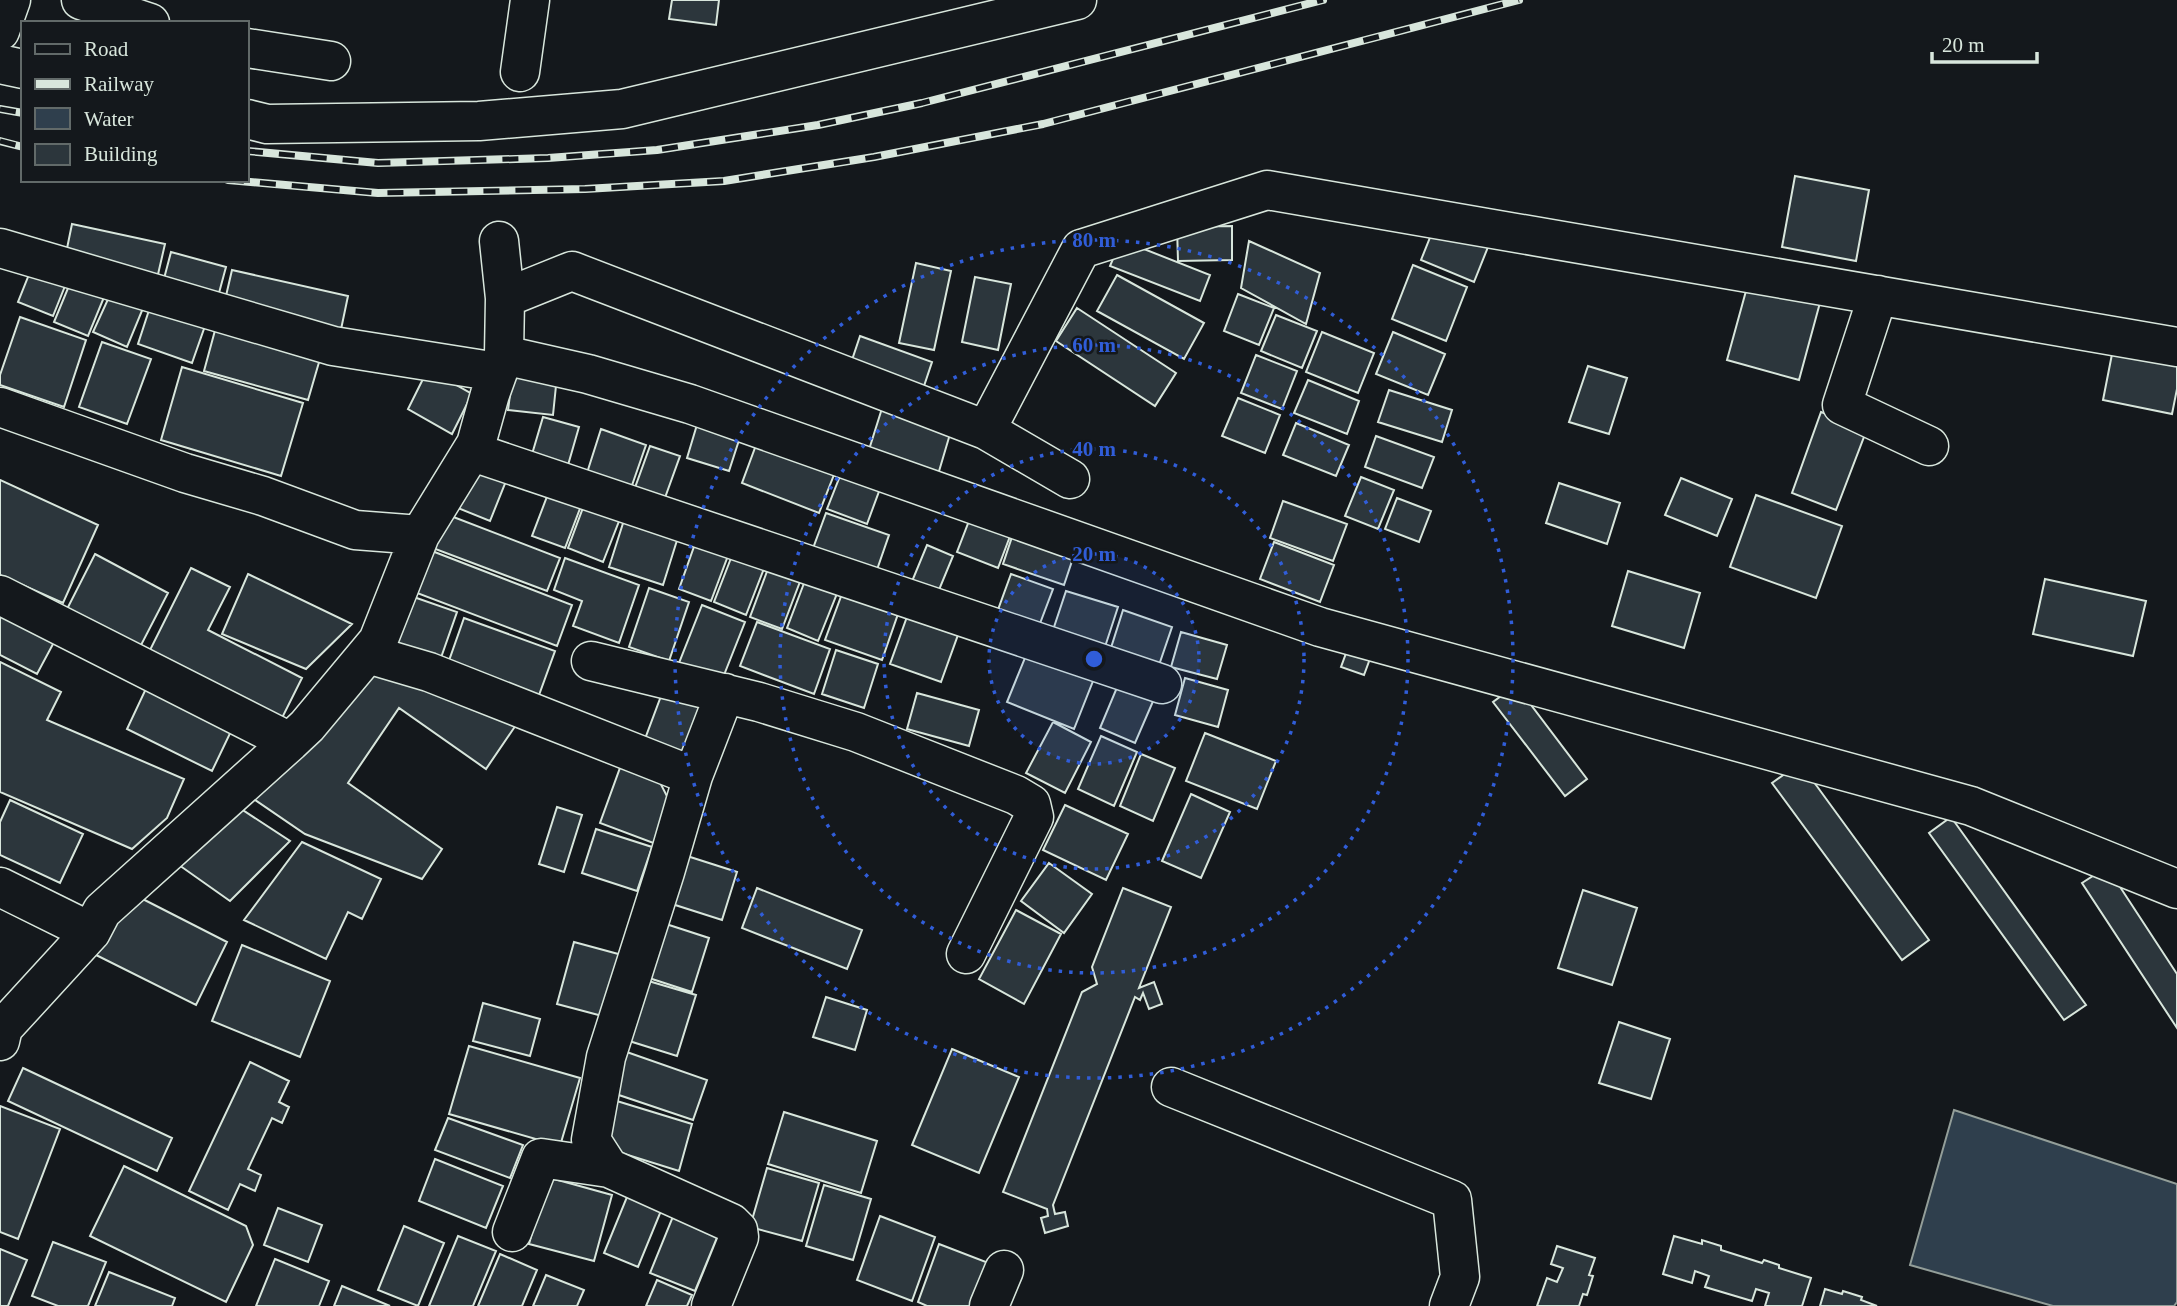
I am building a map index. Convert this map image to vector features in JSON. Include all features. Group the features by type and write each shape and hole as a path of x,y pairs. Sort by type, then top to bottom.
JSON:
{"street":[{"path":"0,31 11,0"},
{"path":"81,0 142,21"},
{"path":"520,72 530,0"},
{"path":"248,119 267,124 480,121 622,109 1077,0"},
{"path":"248,48 331,61"},
{"path":"0,64 21,69"},
{"path":"986,430 1081,249 1267,190 2177,347"},
{"path":"0,1041 3,1028 91,932 102,911 290,743 378,641 420,535 472,452 501,364 505,298 499,241"},
{"path":"0,248 333,346 588,374 690,404 1320,627 1971,806 2177,889"},
{"path":"505,298 572,271 986,430 1070,478"},
{"path":"1878,295 1842,405 1929,446"},
{"path":"0,407 355,530 420,535"},
{"path":"472,452 1162,684"},
{"path":"0,595 290,743"},
{"path":"368,653 429,672 693,776"},
{"path":"591,661 725,693 856,732 1016,795 1031,804 1034,817 965,954"},
{"path":"609,1168 591,1140 606,1057 693,776 725,693"},
{"path":"0,887 91,932"},
{"path":"1171,1087 1452,1200 1460,1277 1449,1306"},
{"path":"512,1232 541,1158 609,1168 731,1223 738,1230 739,1237 723,1302"},
{"path":"989,1306 1004,1270"}],"water":[{"path":"1954,1110 2177,1184 2177,1302 2174,1306 2053,1306 1910,1265"}],"building":[{"path":"672,0 719,0 716,25 669,19"},
{"path":"1795,176 1869,190 1856,261 1782,247"},
{"path":"72,224 165,244 156,283 64,263"},
{"path":"1435,225 1488,247 1474,282 1421,260"},
{"path":"1232,226 1232,260 1178,261 1177,227"},
{"path":"1121,240 1210,275 1200,301 1110,266"},
{"path":"1249,241 1320,273 1306,324 1241,288"},
{"path":"171,252 226,267 216,304 161,290"},
{"path":"34,262 69,276 53,316 18,302"},
{"path":"916,263 951,271 934,350 899,343"},
{"path":"1413,265 1467,287 1446,341 1392,319"},
{"path":"232,270 348,296 339,339 222,313"},
{"path":"1117,275 1204,323 1184,359 1097,311"},
{"path":"73,276 107,290 88,336 54,322"},
{"path":"975,277 1011,284 998,350 962,342"},
{"path":"1749,280 1821,299 1799,380 1727,360"},
{"path":"114,286 146,301 127,347 93,332"},
{"path":"1238,294 1274,308 1259,345 1224,331"},
{"path":"151,304 206,323 192,363 138,344"},
{"path":"1077,308 1176,373 1155,406 1056,341"},
{"path":"1276,315 1317,331 1302,368 1261,351"},
{"path":"20,317 86,340 64,407 0,385 0,375"},
{"path":"217,323 322,352 308,400 204,371"},
{"path":"1322,332 1374,353 1358,393 1306,372"},
{"path":"1393,332 1445,354 1428,395 1376,374"},
{"path":"860,336 932,362 921,395 849,369"},
{"path":"102,342 151,359 127,424 79,407"},
{"path":"2113,349 2177,362 2177,389 2172,414 2103,400"},
{"path":"1256,355 1297,371 1282,409 1241,393"},
{"path":"1588,366 1627,378 1609,434 1569,422"},
{"path":"182,367 303,403 281,476 161,440"},
{"path":"428,369 472,394 452,434 408,409"},
{"path":"513,372 557,376 553,415 508,410"},
{"path":"1308,380 1359,401 1347,434 1294,413"},
{"path":"1389,390 1452,410 1442,442 1378,422"},
{"path":"1238,398 1280,415 1265,453 1222,436"},
{"path":"884,402 953,424 937,478 867,456"},
{"path":"1821,412 1867,429 1836,510 1792,493"},
{"path":"543,417 579,427 566,472 530,461"},
{"path":"699,418 742,431 729,471 687,458"},
{"path":"1296,423 1349,445 1336,476 1283,455"},
{"path":"601,429 646,445 630,491 586,476"},
{"path":"1376,436 1434,457 1422,488 1365,467"},
{"path":"759,437 837,467 819,513 742,483"},
{"path":"650,446 680,456 662,506 632,496"},
{"path":"471,460 508,476 490,521 453,506"},
{"path":"842,471 881,486 867,524 827,509"},
{"path":"1361,477 1394,490 1378,529 1345,516"},
{"path":"1681,478 1732,499 1717,536 1665,515"},
{"path":"0,480 98,525 63,603 0,575"},
{"path":"1559,483 1620,503 1607,544 1546,523"},
{"path":"551,486 584,498 565,548 532,536"},
{"path":"1756,495 1842,526 1816,598 1730,567"},
{"path":"587,497 623,511 603,562 568,548"},
{"path":"1397,498 1431,511 1419,542 1385,529"},
{"path":"1283,501 1347,524 1333,561 1270,538"},
{"path":"974,508 1015,523 998,568 957,552"},
{"path":"443,513 560,558 547,591 430,547"},
{"path":"826,513 889,535 872,584 808,562"},
{"path":"625,517 679,534 663,585 609,567"},
{"path":"1016,525 1077,546 1064,585 1003,564"},
{"path":"696,541 729,553 711,601 679,589"},
{"path":"1274,542 1334,565 1320,602 1260,579"},
{"path":"927,545 953,556 934,602 908,591"},
{"path":"432,551 572,605 557,646 417,593"},
{"path":"733,553 765,566 746,615 714,602"},
{"path":"95,554 168,593 139,649 66,611"},
{"path":"565,558 639,585 619,643 573,626 582,601 554,590"},
{"path":"769,566 801,579 782,629 750,617"},
{"path":"191,568 230,587 208,630 302,678 281,720 149,652"},
{"path":"1628,571 1700,593 1684,648 1612,626"},
{"path":"248,574 352,624 306,669 222,634"},
{"path":"1011,574 1053,589 1036,634 995,618"},
{"path":"806,578 838,591 818,641 787,628"},
{"path":"2045,579 2146,601 2133,656 2033,634"},
{"path":"649,588 689,602 669,661 629,647"},
{"path":"843,591 899,611 882,660 825,640"},
{"path":"1066,591 1118,607 1102,656 1050,639"},
{"path":"408,595 457,612 437,669 388,651"},
{"path":"0,601 60,631 37,674 0,655"},
{"path":"702,605 745,622 722,680 679,663"},
{"path":"1123,610 1172,627 1158,668 1110,651"},
{"path":"908,614 959,632 941,682 890,664"},
{"path":"464,618 555,651 535,706 445,672"},
{"path":"757,622 830,649 814,694 740,666"},
{"path":"1181,632 1227,645 1217,679 1171,667"},
{"path":"1352,637 1375,645 1364,675 1341,667"},
{"path":"1029,648 1095,676 1074,729 1007,702"},
{"path":"836,650 878,664 864,708 822,694"},
{"path":"380,660 516,725 486,769 399,708 348,783 442,849 422,879 305,834 242,791"},
{"path":"0,662 61,692 47,720 184,779 167,818 132,849 0,792"},
{"path":"1185,678 1228,690 1218,727 1175,715"},
{"path":"150,680 235,723 212,771 127,729"},
{"path":"667,680 706,694 681,762 642,747"},
{"path":"1118,685 1154,699 1135,743 1100,728"},
{"path":"1516,685 1587,779 1565,796 1493,702"},
{"path":"917,693 979,710 969,746 907,729"},
{"path":"1053,722 1091,742 1065,793 1026,773"},
{"path":"1205,733 1276,761 1257,809 1186,781"},
{"path":"1101,736 1137,752 1114,806 1078,789"},
{"path":"625,754 650,763 671,804 656,844 600,823"},
{"path":"1141,754 1175,768 1153,821 1120,806"},
{"path":"1800,763 1929,940 1902,960 1772,783"},
{"path":"1191,794 1230,812 1201,878 1162,861"},
{"path":"10,800 83,834 60,883 0,855 0,822"},
{"path":"229,801 290,841 230,901 169,858"},
{"path":"1065,805 1128,834 1106,880 1043,850"},
{"path":"557,807 582,815 564,872 539,864"},
{"path":"1951,817 2086,1005 2064,1020 1929,833"},
{"path":"596,829 652,847 637,891 582,873"},
{"path":"302,842 381,879 362,919 348,912 326,959 244,920"},
{"path":"684,855 737,872 722,920 669,903"},
{"path":"1049,863 1092,894 1064,933 1021,901"},
{"path":"2107,867 2177,974 2177,1028 2082,883"},
{"path":"757,888 862,930 847,969 742,928"},
{"path":"1123,888 1171,907 1139,988 1154,982 1162,1004 1149,1009 1143,993 1140,1000 1135,997 1053,1205 1055,1214 1065,1212 1068,1226 1045,1233 1041,1218 1048,1216 1047,1209 1003,1192 1082,992 1097,984 1092,967"},
{"path":"1583,890 1637,908 1612,985 1558,968"},
{"path":"127,891 227,942 196,1005 96,955"},
{"path":"1016,910 1061,934 1024,1004 979,979"},
{"path":"666,924 709,938 692,992 649,978"},
{"path":"574,942 622,955 606,1017 557,1004"},
{"path":"242,945 330,981 300,1057 212,1021"},
{"path":"645,980 696,995 677,1056 626,1040"},
{"path":"826,997 867,1010 855,1050 813,1037"},
{"path":"483,1003 540,1019 530,1056 473,1041"},
{"path":"1619,1022 1670,1039 1651,1099 1599,1083"},
{"path":"469,1046 580,1078 560,1146 449,1114"},
{"path":"952,1049 1019,1077 979,1173 912,1145"},
{"path":"621,1050 707,1080 693,1120 607,1091"},
{"path":"250,1062 289,1081 279,1102 289,1107 282,1123 272,1118 248,1169 261,1175 255,1191 240,1184 228,1210 189,1191"},
{"path":"23,1068 172,1138 157,1171 8,1101"},
{"path":"607,1098 692,1124 679,1171 615,1151 601,1118"},
{"path":"0,1106 60,1129 18,1239 0,1232"},
{"path":"784,1112 877,1141 861,1193 768,1164"},
{"path":"448,1118 523,1145 510,1178 435,1150"},
{"path":"435,1159 503,1186 486,1228 419,1201"},
{"path":"124,1166 246,1226 253,1245 226,1302 90,1236"},
{"path":"767,1168 819,1183 802,1241 750,1227"},
{"path":"547,1177 612,1195 594,1261 529,1244"},
{"path":"824,1185 871,1199 853,1260 806,1246"},
{"path":"629,1192 663,1206 638,1267 604,1253"},
{"path":"278,1208 322,1225 308,1262 264,1245"},
{"path":"676,1209 721,1228 695,1291 650,1273"},
{"path":"880,1216 935,1237 912,1301 857,1280"},
{"path":"404,1226 444,1243 418,1306 378,1290"},
{"path":"458,1236 496,1251 473,1306 429,1306"},
{"path":"1674,1236 1702,1244 1702,1240 1721,1246 1721,1250 1762,1263 1764,1260 1779,1265 1779,1268 1811,1278 1802,1306 1765,1306 1769,1293 1756,1289 1752,1301 1705,1287 1709,1276 1695,1271 1692,1283 1663,1274"},
{"path":"53,1242 106,1262 88,1306 58,1306 32,1296"},
{"path":"939,1244 999,1267 985,1306 927,1306 918,1302"},
{"path":"1557,1246 1595,1258 1589,1275 1593,1276 1587,1295 1583,1294 1579,1306 1537,1306 1547,1278 1557,1282 1563,1268 1551,1264"},
{"path":"0,1249 27,1260 8,1306 0,1306"},
{"path":"500,1254 537,1270 522,1306 478,1306"},
{"path":"275,1259 329,1281 319,1306 256,1306"},
{"path":"109,1272 175,1298 172,1306 95,1306"},
{"path":"546,1275 584,1290 577,1306 533,1306"},
{"path":"657,1280 692,1295 687,1306 646,1306"},
{"path":"342,1286 390,1306 334,1306"},
{"path":"1825,1289 1862,1297 1861,1300 1877,1306 1820,1306"}],"railway":[{"path":"248,151 378,163 548,158 657,150 818,125 922,103 1323,0"},
{"path":"248,182 378,193 585,189 724,181 874,157 1043,124 1519,0"},
{"path":"0,109 21,113"},
{"path":"0,141 21,146"}]}
